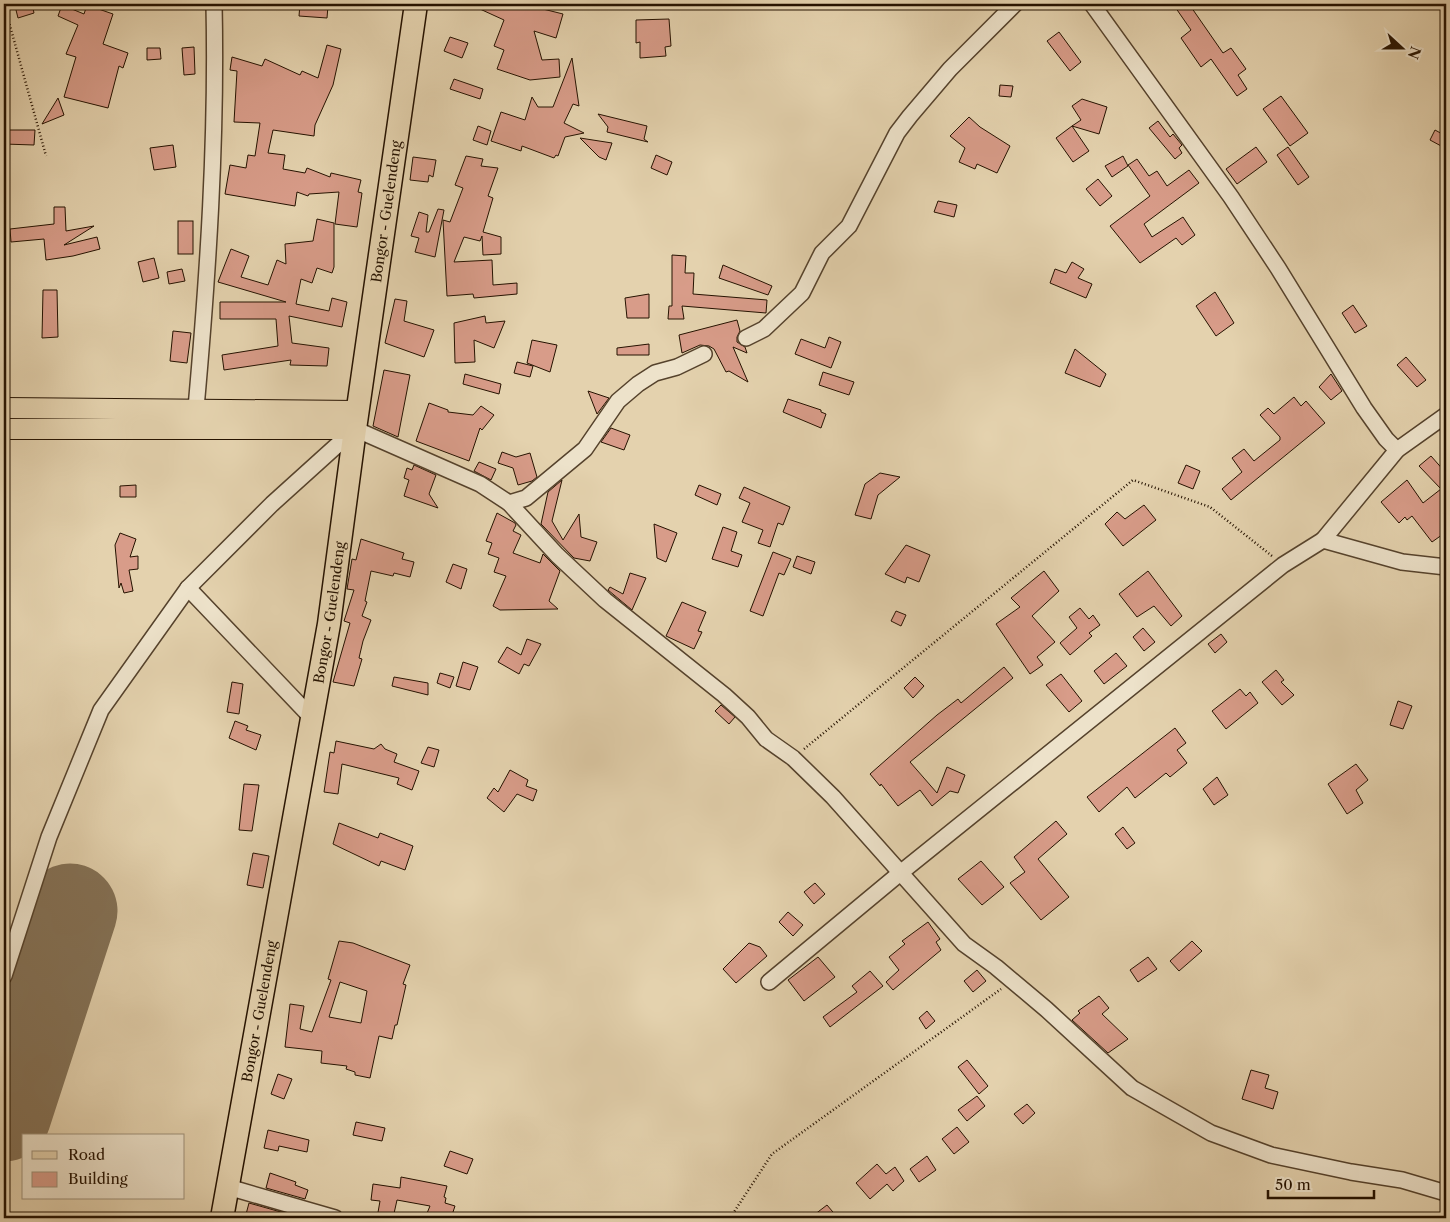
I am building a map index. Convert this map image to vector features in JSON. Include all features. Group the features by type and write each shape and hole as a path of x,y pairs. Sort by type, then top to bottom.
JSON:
{"highway":[{"name":"Bongor - Guelendeng","path":"222,1218 329,624 356,420 416,4"}],"main road":[{"path":"4,408 196,408 356,420"},
{"path":"4,429 356,420"}],"street":[{"path":"196,408 206,295 214,116 214,4"},
{"path":"746,338 764,329 802,293 822,253 849,226 897,133 950,69 1015,4"},
{"path":"1092,4 1231,197 1278,268 1364,408 1386,439 1397,450"},
{"path":"508,503 526,498 585,449 618,401 638,384 655,373 677,367 704,354"},
{"path":"769,982 899,874 1283,565 1323,540 1397,450 1446,415"},
{"path":"4,976 49,837 101,710 188,588 356,420 480,484 508,503 557,555 605,600 724,695 748,717 766,739 793,758 833,797 899,874 964,944 1012,981 1077,1037 1118,1078 1132,1088 1211,1133 1291,1161 1402,1180 1446,1193"},
{"path":"1323,540 1402,562 1446,567"},
{"path":"188,588 311,717"},
{"path":"228,1187 335,1218"}],"path":[{"path":"4,4 46,156"},
{"path":"793,758 1133,480 1210,507 1283,565"},
{"path":"723,1218 732,1215 772,1154 1012,981"}],"building":[{"path":"32,4 34,13 18,18 15,6"},
{"path":"300,4 328,6 327,18 299,16"},
{"path":"469,4 536,4 535,7 563,14 556,38 534,31 542,60 559,59 560,77 530,80 497,69 504,50 494,46 504,20"},
{"path":"1173,4 1189,4 1223,53 1231,48 1246,69 1238,75 1247,89 1237,96 1211,59 1201,67 1181,38 1191,30"},
{"path":"62,5 84,14 87,5 113,14 103,44 128,53 123,68 119,66 108,108 64,97 76,57 66,54 78,25 58,16"},
{"path":"669,19 671,46 665,47 666,56 640,58 640,42 636,43 636,20"},
{"path":"1059,32 1081,62 1070,71 1047,41"},
{"path":"450,37 468,43 462,58 444,51"},
{"path":"327,45 341,49 333,85 315,125 314,136 273,130 268,153 285,155 283,169 305,173 307,168 330,177 331,173 361,180 358,192 362,193 357,227 335,224 339,192 309,194 308,196 297,192 295,206 225,194 230,165 246,168 248,155 255,156 260,123 234,122 237,71 230,70 232,57 262,66 265,59 300,75 302,71 318,78"},
{"path":"194,47 195,74 184,75 182,48"},
{"path":"147,48 160,48 161,59 147,60"},
{"path":"572,58 579,106 573,104 564,123 584,133 565,137 558,156 556,155 554,158 522,146 521,151 491,141 501,112 525,120 532,97 538,107 553,107"},
{"path":"454,79 483,89 480,99 450,89"},
{"path":"1000,85 1013,86 1011,97 999,96"},
{"path":"1281,96 1308,133 1290,146 1263,109"},
{"path":"58,98 64,115 42,124"},
{"path":"1082,99 1107,107 1099,134 1072,126 1081,120 1072,106"},
{"path":"598,114 647,126 644,139 648,142 607,132 608,127"},
{"path":"969,117 980,127 1010,146 997,173 977,164 975,169 959,162 965,148 950,136"},
{"path":"1158,121 1170,137 1173,134 1182,145 1179,148 1182,153 1175,159 1149,128"},
{"path":"478,126 491,131 487,145 473,140"},
{"path":"1072,126 1089,151 1073,162 1056,138"},
{"path":"4,130 35,130 34,145 4,144"},
{"path":"1435,130 1446,136 1443,147 1430,140"},
{"path":"580,138 612,143 606,160 599,157"},
{"path":"173,145 176,167 154,170 150,148"},
{"path":"1256,147 1267,162 1237,184 1226,169"},
{"path":"1288,147 1309,177 1298,185 1277,155"},
{"path":"656,155 672,162 667,175 651,168"},
{"path":"466,156 483,159 481,166 498,168 488,196 493,198 483,232 501,237 501,254 483,255 482,236 480,241 464,237 454,262 492,260 493,285 517,283 517,294 474,298 473,294 447,296 443,220 450,222 463,188 455,185"},
{"path":"1123,156 1128,166 1112,177 1105,166"},
{"path":"413,157 436,160 433,177 429,175 428,182 410,180"},
{"path":"1137,159 1149,176 1157,171 1167,186 1189,170 1199,183 1144,224 1152,237 1183,217 1195,235 1182,245 1176,238 1140,263 1110,226 1150,196 1128,165"},
{"path":"1098,179 1112,196 1100,206 1086,189"},
{"path":"938,201 957,205 954,217 934,212"},
{"path":"54,207 65,207 66,231 94,226 64,245 97,237 100,249 46,260 44,239 11,242 10,229 54,224"},
{"path":"438,209 444,210 435,257 415,252 419,238 411,236 419,212 428,215 426,232 429,232"},
{"path":"317,219 334,223 334,267 332,273 317,268 312,283 301,279 296,304 329,311 332,298 347,302 342,327 289,316 292,343 329,348 327,366 290,365 291,360 224,370 222,355 278,346 276,319 220,319 220,302 286,302 218,282 231,249 249,256 241,277 268,285 277,260 286,264 285,244 313,241"},
{"path":"178,221 193,221 193,254 178,254"},
{"path":"672,255 686,256 685,273 694,273 693,294 767,300 766,313 682,306 684,319 668,319 669,306 672,306"},
{"path":"154,258 159,278 143,282 138,262"},
{"path":"1072,262 1084,269 1078,278 1092,284 1086,298 1050,283 1055,269 1066,273"},
{"path":"723,265 772,286 768,295 719,278"},
{"path":"182,269 185,281 169,284 167,272"},
{"path":"43,290 57,290 58,337 42,338"},
{"path":"1215,292 1234,323 1216,336 1196,306"},
{"path":"649,294 649,318 627,318 625,298"},
{"path":"395,299 407,301 404,321 434,330 424,357 385,343"},
{"path":"1353,305 1367,326 1355,333 1342,313"},
{"path":"485,316 486,323 505,321 494,348 474,340 475,362 455,363 454,323"},
{"path":"737,320 740,331 737,342 745,347 747,353 733,347 748,382 729,371 726,372 714,349 709,346 700,345 682,353 679,335"},
{"path":"173,331 191,333 187,363 170,361"},
{"path":"829,337 841,342 831,368 795,354 801,339 825,348"},
{"path":"532,340 557,345 550,372 527,363"},
{"path":"649,344 649,355 617,355 617,348"},
{"path":"1075,349 1106,374 1100,387 1065,373"},
{"path":"1406,357 1426,380 1417,387 1397,365"},
{"path":"517,362 533,366 530,377 514,373"},
{"path":"384,370 410,375 398,437 373,426"},
{"path":"823,372 854,382 849,395 819,385"},
{"path":"465,374 501,384 499,394 463,384"},
{"path":"1331,374 1342,391 1331,400 1319,387"},
{"path":"588,391 609,398 597,414"},
{"path":"1294,397 1301,406 1306,401 1325,423 1231,500 1222,489 1242,472 1232,458 1244,449 1254,461 1280,440 1280,437 1260,415 1268,408 1274,414"},
{"path":"788,399 821,410 821,412 826,414 821,428 783,412"},
{"path":"429,403 448,410 448,412 473,415 481,406 494,415 482,430 480,428 469,461 416,441"},
{"path":"611,428 630,435 624,450 601,442"},
{"path":"502,452 516,457 530,453 537,477 532,481 518,485 513,468 498,463"},
{"path":"1431,456 1446,473 1446,532 1432,542 1412,516 1407,520 1405,517 1399,523 1381,502 1407,480 1423,503 1441,489 1419,466"},
{"path":"479,462 496,469 491,480 474,471"},
{"path":"414,465 436,475 429,494 438,508 404,496 409,480 404,478 407,468 412,470"},
{"path":"1186,465 1200,471 1193,489 1178,483"},
{"path":"880,473 900,477 878,495 871,519 855,515 865,484"},
{"path":"562,480 552,521 563,540 579,514 581,537 597,542 590,561 574,558 541,524 548,492"},
{"path":"136,485 136,497 120,497 120,486"},
{"path":"699,485 721,494 717,505 695,495"},
{"path":"744,487 790,507 783,525 778,523 770,547 758,543 763,530 742,522 750,503 739,498"},
{"path":"1144,505 1156,520 1123,546 1105,524 1117,512 1125,519"},
{"path":"497,513 515,523 513,531 521,535 513,553 540,563 543,554 560,571 549,601 558,609 500,610 493,606 506,576 494,572 499,558 488,554 492,543 486,541"},
{"path":"654,524 677,533 666,562 657,558"},
{"path":"723,527 737,532 731,551 742,555 738,567 712,559"},
{"path":"120,533 136,539 130,557 138,556 138,569 129,570 133,591 124,593 121,583 119,588 115,545"},
{"path":"361,539 404,553 402,559 414,562 410,577 394,573 393,576 371,571 365,601 367,602 362,616 371,620 363,641 359,658 362,659 354,686 333,682 350,623 344,621 354,590 347,589 352,559 356,560"},
{"path":"906,545 930,555 919,582 907,577 905,583 885,574"},
{"path":"773,552 791,559 784,575 779,573 763,616 750,611"},
{"path":"797,556 815,562 811,574 793,567"},
{"path":"453,564 467,569 461,589 446,582"},
{"path":"1044,571 1059,591 1032,616 1055,642 1037,657 1043,665 1030,674 996,624 1020,607 1011,598"},
{"path":"1148,571 1182,616 1171,626 1154,606 1137,617 1119,594"},
{"path":"630,573 646,578 632,610 608,590 610,587 623,594"},
{"path":"682,602 706,612 698,631 702,632 694,649 666,636"},
{"path":"1080,608 1089,619 1093,615 1100,625 1089,633 1092,636 1070,655 1060,643 1077,628 1069,617"},
{"path":"896,611 906,615 901,626 891,621"},
{"path":"1143,628 1155,642 1144,651 1133,637"},
{"path":"1221,634 1227,642 1215,653 1208,644"},
{"path":"527,639 541,644 529,666 524,664 519,674 498,662 507,647 521,655"},
{"path":"1116,653 1127,666 1104,684 1094,671"},
{"path":"463,662 478,667 470,690 456,686"},
{"path":"1004,667 1013,678 910,762 937,793 947,767 965,775 958,793 950,791 932,806 920,790 898,806 881,784 880,786 870,774 937,715 958,699 961,703"},
{"path":"1276,670 1284,680 1281,682 1294,695 1282,705 1262,682"},
{"path":"440,673 454,677 450,688 437,683"},
{"path":"1061,674 1082,701 1069,712 1046,685"},
{"path":"394,677 428,683 428,695 392,686"},
{"path":"915,677 924,686 913,698 904,688"},
{"path":"232,682 243,684 239,714 227,712"},
{"path":"1240,689 1246,696 1250,692 1258,703 1226,729 1212,711"},
{"path":"1398,701 1412,706 1403,729 1390,725"},
{"path":"721,705 735,717 729,724 715,711"},
{"path":"235,721 248,726 246,730 261,735 256,750 229,738"},
{"path":"1175,728 1186,743 1177,750 1187,763 1170,777 1166,773 1135,798 1127,787 1099,812 1087,797"},
{"path":"336,741 374,749 381,744 385,749 397,754 394,762 419,771 412,790 397,784 399,778 342,764 338,794 324,792 330,752 334,753"},
{"path":"428,747 439,750 434,767 421,763"},
{"path":"1356,764 1368,780 1356,790 1363,803 1347,814 1328,784"},
{"path":"510,770 528,780 526,786 537,790 533,801 517,794 504,812 487,798 494,788 498,792"},
{"path":"1217,777 1228,795 1214,805 1203,789"},
{"path":"244,784 259,785 252,831 239,830"},
{"path":"1056,821 1067,834 1038,859 1069,897 1041,920 1010,883 1025,872 1014,857"},
{"path":"339,823 378,838 380,833 413,846 405,870 381,861 379,866 333,844"},
{"path":"1123,827 1135,843 1127,849 1115,834"},
{"path":"253,853 269,856 263,888 247,885"},
{"path":"981,861 1004,887 982,905 958,879"},
{"path":"815,883 825,894 814,904 804,892"},
{"path":"788,912 803,925 793,936 779,922"},
{"path":"928,922 940,939 936,942 941,950 893,990 886,982 899,970 889,957 905,944 902,941"},
{"path":"339,941 353,943 410,965 403,984 406,985 397,1025 395,1025 392,1039 379,1036 370,1078 355,1075 355,1072 346,1069 347,1066 321,1063 322,1051 285,1047 290,1004 304,1006 300,1029 312,1032 331,980 328,979","holes":["340,982 367,991 361,1023 329,1017"]},
{"path":"1192,941 1202,951 1179,971 1170,961"},
{"path":"749,943 760,947 767,956 736,983 723,969"},
{"path":"818,957 835,977 804,1001 788,980"},
{"path":"1148,957 1157,969 1138,982 1130,970"},
{"path":"977,970 986,981 973,992 964,981"},
{"path":"870,971 883,986 830,1027 823,1017 857,992 852,986"},
{"path":"1099,996 1109,1008 1102,1014 1128,1039 1108,1053 1072,1020 1080,1013 1078,1011"},
{"path":"927,1011 935,1021 926,1029 919,1018"},
{"path":"967,1060 988,1086 979,1094 958,1067"},
{"path":"1251,1070 1269,1075 1265,1088 1278,1092 1273,1109 1242,1099"},
{"path":"278,1074 292,1079 284,1099 271,1094"},
{"path":"977,1096 985,1106 967,1121 958,1110"},
{"path":"1027,1104 1035,1113 1023,1124 1014,1114"},
{"path":"356,1122 385,1128 382,1141 353,1135"},
{"path":"957,1127 969,1142 954,1154 942,1139"},
{"path":"268,1130 309,1140 307,1152 279,1146 278,1151 264,1148"},
{"path":"450,1151 473,1159 467,1174 444,1166"},
{"path":"927,1156 936,1170 919,1182 910,1169"},
{"path":"877,1164 886,1174 895,1167 904,1181 893,1191 887,1184 870,1199 856,1183"},
{"path":"270,1173 296,1182 295,1185 308,1190 305,1199 266,1188"},
{"path":"401,1177 447,1186 444,1197 446,1198 445,1203 455,1206 451,1218 425,1218 430,1206 397,1200 393,1218 377,1218 380,1201 371,1200 373,1184 400,1188"},
{"path":"249,1203 288,1214 288,1218 245,1218"},
{"path":"827,1205 838,1218 810,1218"}],"runway":[{"path":"4,1114 70,911"}]}
